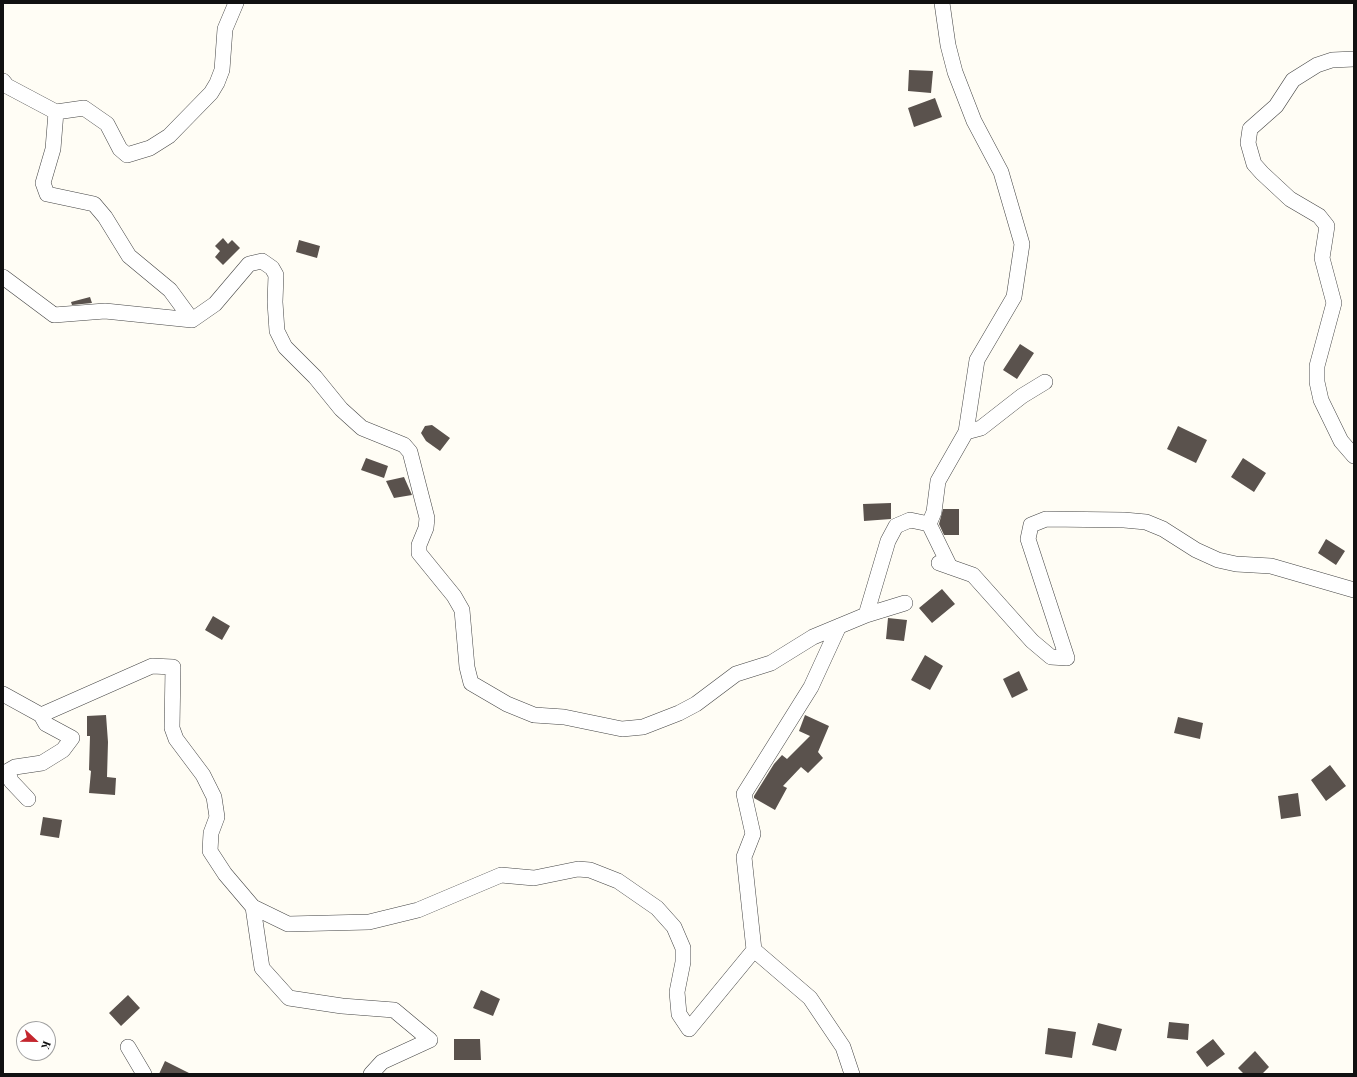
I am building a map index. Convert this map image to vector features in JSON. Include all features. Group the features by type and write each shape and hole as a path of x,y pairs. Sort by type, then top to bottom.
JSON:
{"street":[{"path":"3,81 7,86 56,112 84,108 107,124 120,149 127,155 150,148 169,136 211,93 217,83 222,70 225,29 236,3"},
{"path":"942,3 948,45 955,72 974,121 1001,172 1022,244 1014,297 977,360 966,432 938,481 934,512 929,524 945,565 973,575 1032,641 1051,657 1067,658 1028,539 1031,525 1046,519 1124,520 1146,522 1163,529 1196,550 1218,560 1236,564 1271,566 1354,590"},
{"path":"1354,59 1324,62 1293,80 1276,106 1250,129 1248,143 1254,164 1262,173 1290,199 1319,216 1327,226 1322,258 1334,303 1317,366 1317,382 1322,400 1341,441 1354,456"},
{"path":"56,112 53,149 43,183 47,194 94,204 106,217 129,256 170,290 192,320"},
{"path":"3,277 54,315 105,311 192,320 215,304 249,264 262,261 272,268 276,275 275,302 277,331 285,347 314,377 341,409 362,428 404,445 410,452 427,518 426,528 419,545 418,553 454,596 462,610 467,667 471,683 507,704 534,715 564,717 622,729 643,727 679,714 696,704 736,674 772,663 813,637 866,615 906,603"},
{"path":"966,432 981,428 1022,396 1045,382"},
{"path":"866,615 888,541 896,526 910,520 929,524"},
{"path":"839,626 811,688 744,794 753,834 744,857 754,950 810,998 843,1047 852,1074"},
{"path":"41,715 152,666 173,668 172,728 176,738 203,775 214,797 217,817 211,833 210,851 225,874 253,907 288,924 369,922 418,910 501,875 534,878 578,869 590,870 618,881 657,908 674,927 683,948 683,962 677,992 679,1014 689,1029 754,950"},
{"path":"3,694 41,715 46,724 72,738 63,750 42,763 15,767 8,771 11,781 28,799"},
{"path":"253,907 262,968 289,998 342,1006 394,1010 430,1040 382,1062 371,1074"},
{"path":"128,1047 144,1074"}],"building":[{"path":"909,70 933,71 931,93 908,91"},
{"path":"935,98 942,117 914,127 908,108"},
{"path":"223,238 228,244 232,240 240,248 223,265 215,257 220,251 215,246"},
{"path":"299,240 320,246 317,258 296,252"},
{"path":"90,297 92,303 72,305 71,302"},
{"path":"1020,344 1034,353 1017,379 1003,370"},
{"path":"432,425 450,438 440,451 426,441 421,433 425,426"},
{"path":"1178,426 1207,440 1196,463 1167,449"},
{"path":"366,458 388,466 384,478 361,470"},
{"path":"1243,458 1266,473 1254,492 1231,477"},
{"path":"404,477 412,495 394,498 386,481"},
{"path":"891,503 891,519 864,521 863,504"},
{"path":"943,509 959,509 959,535 944,535 939,524"},
{"path":"1326,539 1345,551 1336,565 1318,553"},
{"path":"942,589 955,604 932,623 919,608"},
{"path":"213,616 230,626 222,640 205,630"},
{"path":"888,618 907,620 904,641 886,639"},
{"path":"925,655 943,666 930,690 911,680"},
{"path":"1019,671 1028,690 1012,698 1003,679"},
{"path":"106,715 108,742 107,777 116,778 115,795 89,793 91,771 89,770 90,736 87,736 87,716"},
{"path":"805,715 829,726 818,752 823,758 808,773 801,767 783,786 787,788 775,810 754,798 754,796 774,764 782,755 787,759 810,736 799,731"},
{"path":"1178,717 1203,723 1200,739 1174,733"},
{"path":"1330,765 1346,786 1326,801 1311,780"},
{"path":"1298,793 1301,816 1281,819 1278,796"},
{"path":"43,817 62,820 59,838 40,835"},
{"path":"481,990 500,999 493,1016 473,1008"},
{"path":"128,995 140,1008 121,1026 109,1013"},
{"path":"1169,1022 1189,1024 1188,1040 1167,1038"},
{"path":"1098,1023 1122,1029 1116,1051 1092,1045"},
{"path":"1048,1028 1076,1032 1072,1058 1045,1054"},
{"path":"454,1039 480,1039 481,1060 454,1060"},
{"path":"1213,1039 1225,1054 1207,1067 1196,1052"},
{"path":"1255,1051 1269,1067 1262,1074 1244,1074 1238,1068"},
{"path":"165,1061 191,1074 159,1074"}]}
